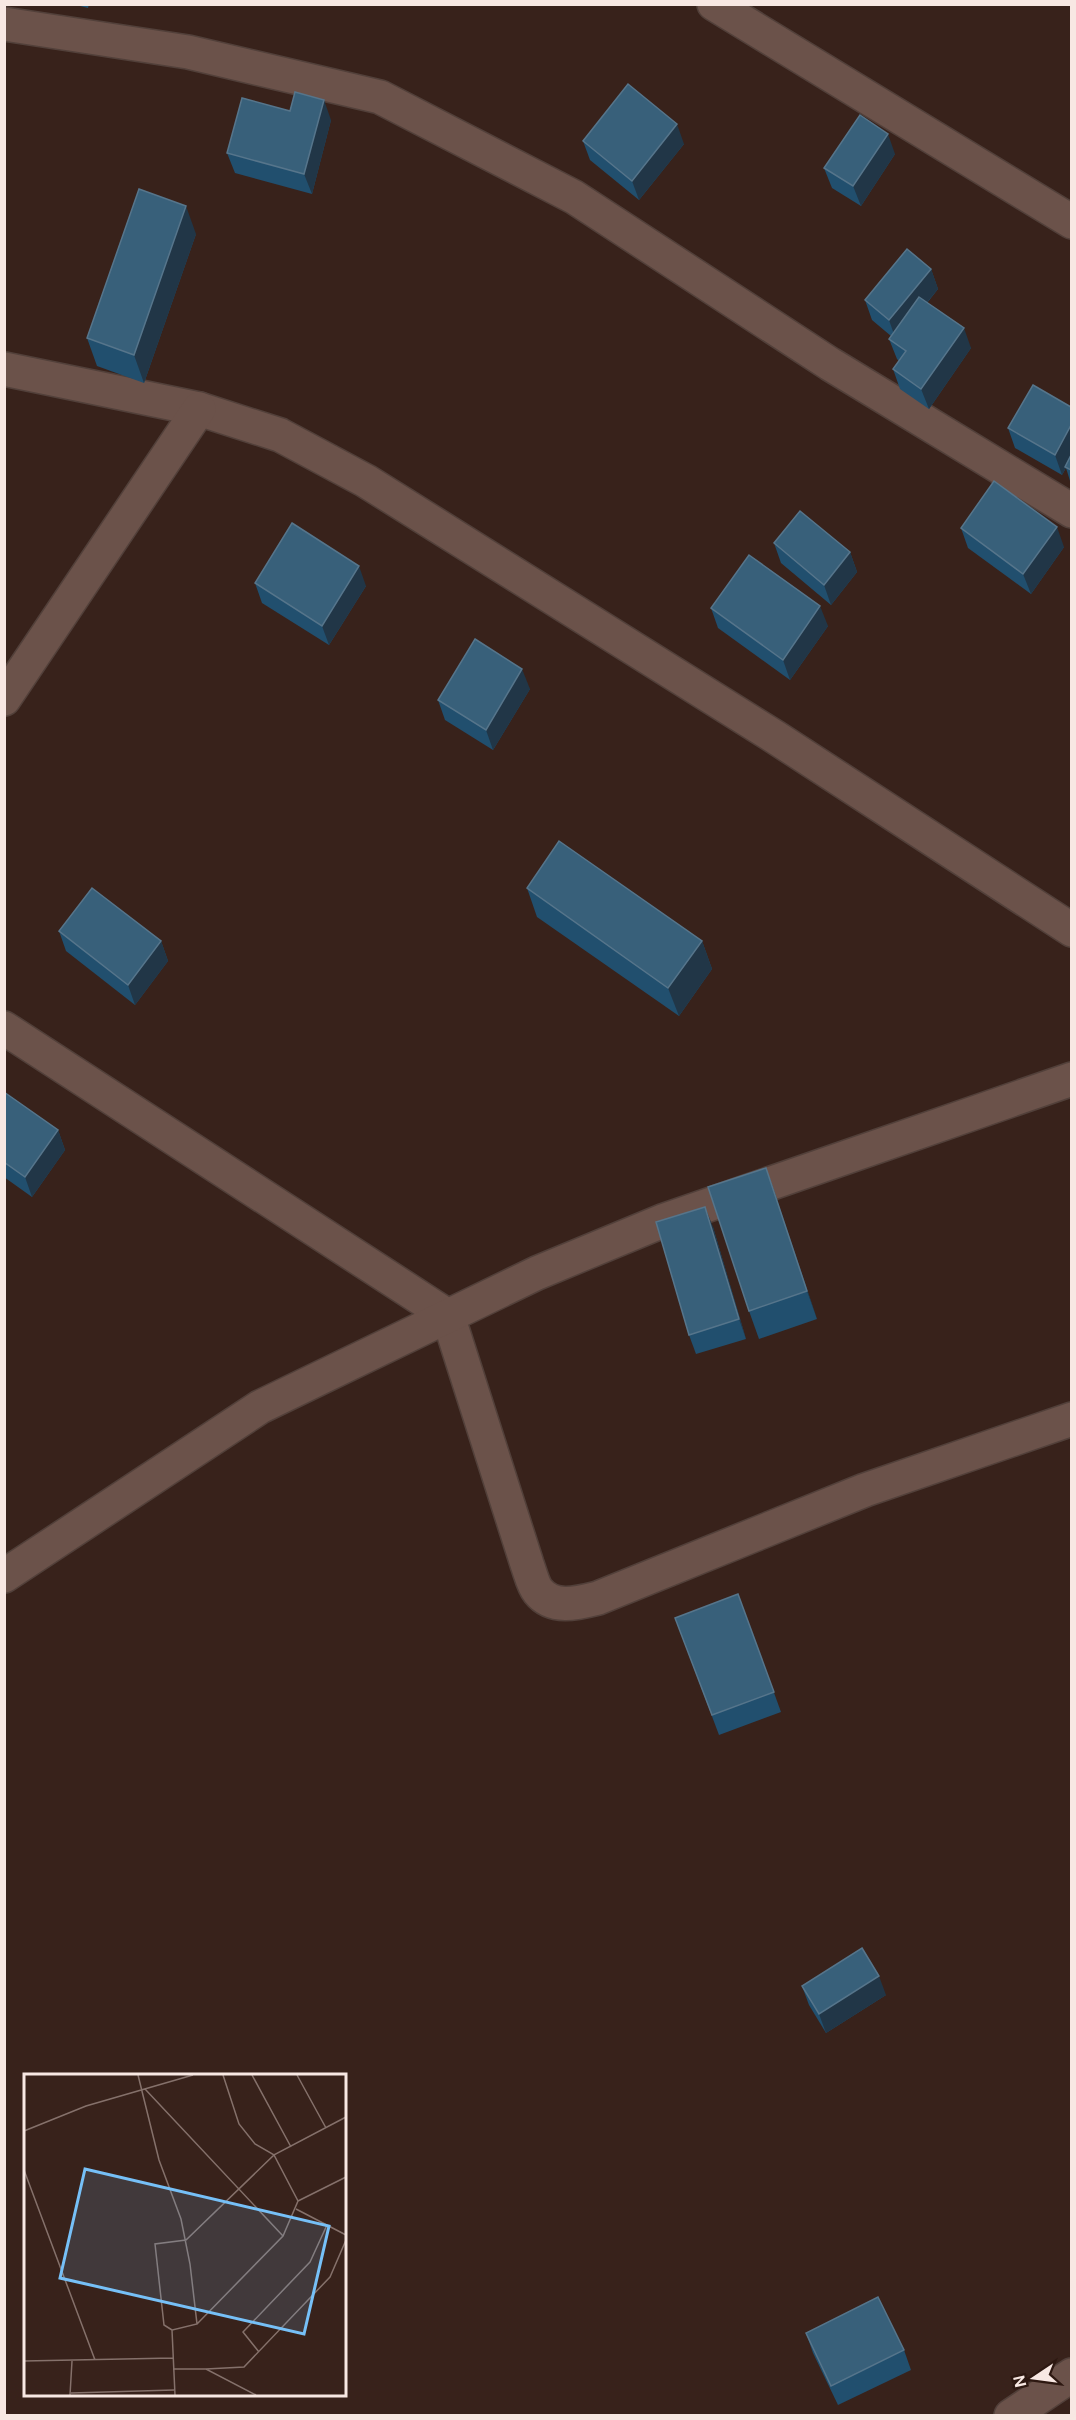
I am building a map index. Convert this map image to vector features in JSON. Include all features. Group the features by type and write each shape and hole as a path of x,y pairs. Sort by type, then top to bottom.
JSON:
{"street":[{"path":"714,4 1071,222"},
{"path":"4,24 188,52 380,97 574,197 830,364 1071,511"},
{"path":"4,369 199,409 280,435 366,481 775,737 1071,930"},
{"path":"4,699 199,409"},
{"path":"4,1028 448,1316 527,1564 538,1591 552,1601 570,1605 609,1594 865,1490 1071,1419"},
{"path":"4,1576 260,1407 537,1273 665,1220 1071,1079"},
{"path":"1011,2415 1071,2375"}],"building":[{"path":"628,84 677,124 632,181 583,141"},
{"path":"295,92 324,100 304,174 227,153 242,98 290,111"},
{"path":"860,115 888,134 853,186 824,168"},
{"path":"139,189 186,206 134,355 87,338"},
{"path":"907,249 931,269 889,320 865,300"},
{"path":"919,297 964,328 921,389 893,369 906,351 889,339"},
{"path":"1033,385 1071,407 1071,425 1055,455 1008,428"},
{"path":"1071,455 1071,470 1065,467"},
{"path":"994,481 1057,527 1023,574 961,528"},
{"path":"800,511 850,552 824,585 774,543"},
{"path":"292,523 359,566 322,626 255,583"},
{"path":"749,555 820,606 783,660 711,608"},
{"path":"475,639 522,669 486,730 438,700"},
{"path":"559,841 702,941 668,988 527,888"},
{"path":"92,888 161,941 128,985 59,931"},
{"path":"4,1092 58,1130 25,1177 4,1162"},
{"path":"766,1168 807,1291 749,1311 708,1187"},
{"path":"705,1207 739,1319 689,1335 656,1222"},
{"path":"738,1594 774,1692 712,1715 675,1618"},
{"path":"862,1948 879,1976 819,2014 802,1986"},
{"path":"878,2297 904,2350 831,2386 806,2333"}]}
